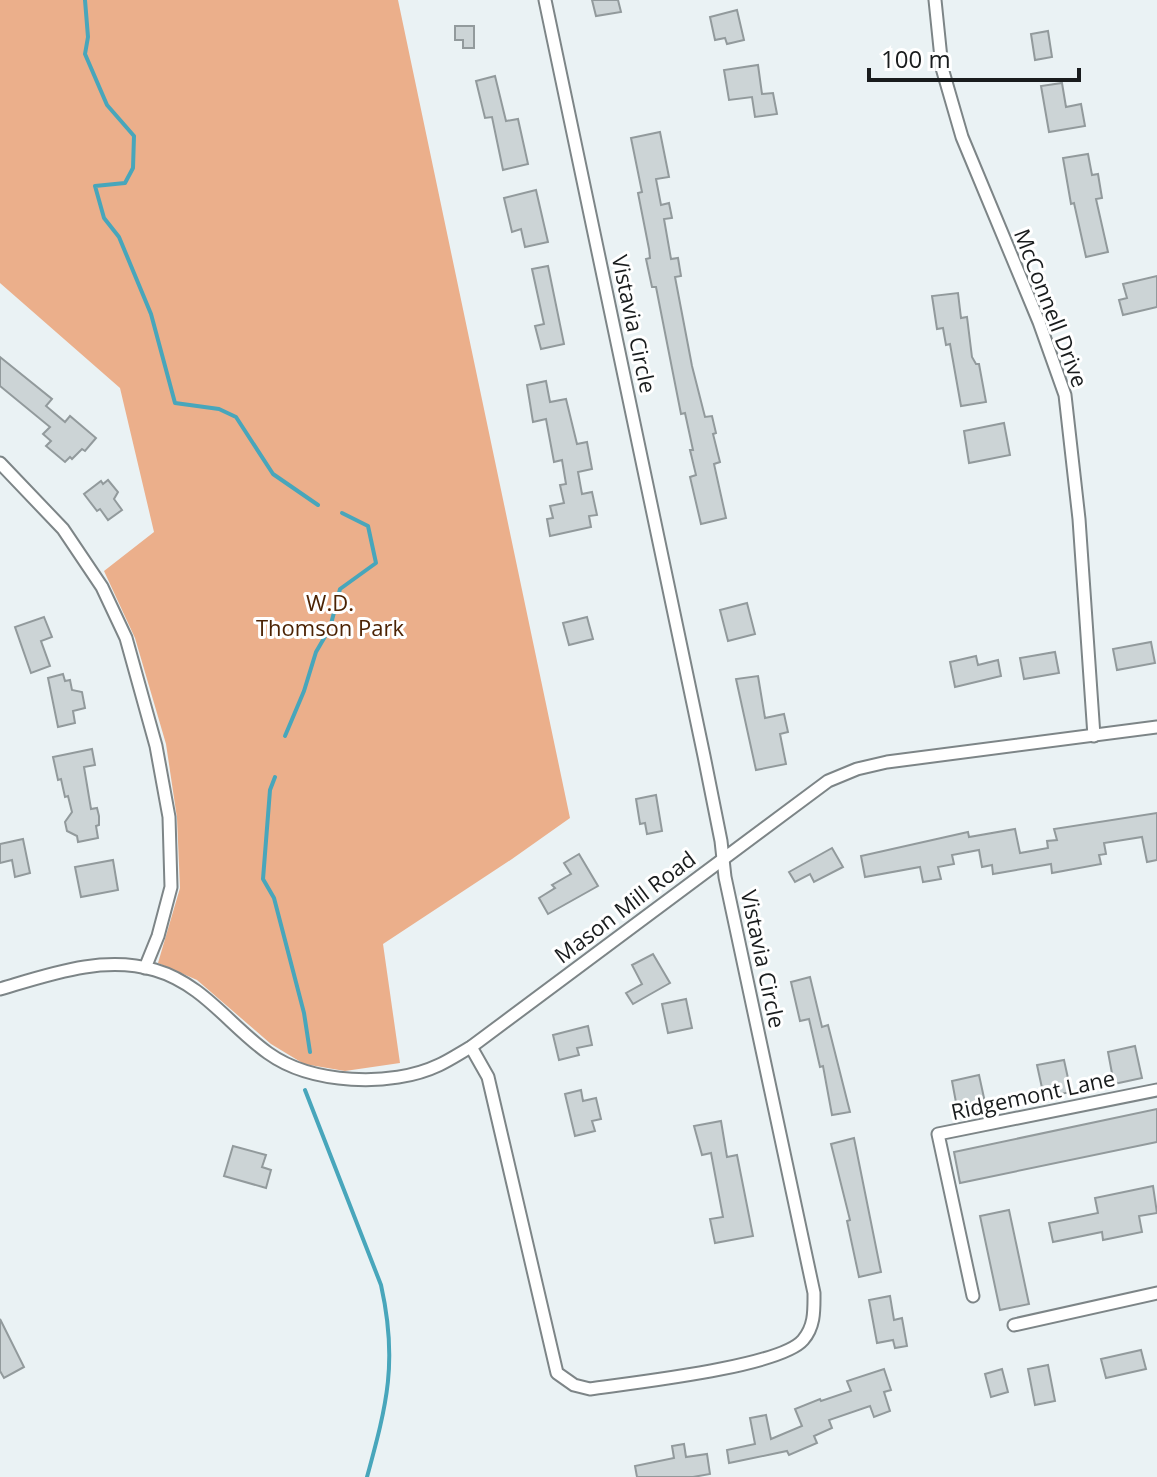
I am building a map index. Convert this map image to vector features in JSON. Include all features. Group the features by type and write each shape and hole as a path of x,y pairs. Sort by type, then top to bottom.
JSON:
{"street":[{"name":"Vistavia Circle","path":"471,1047 488,1077 557,1373 574,1385 590,1389 768,1358 793,1349 803,1341 813,1323 814,1293 545,0"},
{"name":"McConnell Drive","path":"935,0 942,68 962,137 1039,322 1065,395 1078,506 1094,736"},
{"path":"0,463 63,529 102,587 129,648 156,746 169,817 171,887 158,936 145,968"},
{"name":"Mason Mill Road","path":"0,989 87,966 145,968 171,976 194,988 267,1053 308,1072 343,1078 396,1077 437,1066 471,1047 828,781 857,769 887,762 1157,727"},
{"name":"Ridgemont Lane","path":"973,1296 938,1134 1157,1090"},
{"path":"1014,1325 1157,1293"}],"green space":[{"name":"W.D. Thomson Park","path":"0,0 398,0 570,818 383,944 400,1063 345,1071 304,1064 271,1044 197,980 158,963 180,888 177,818 166,744 135,638 104,571 154,532 120,388 0,283"}],"building":[{"path":"592,0 618,0 621,12 596,16"},
{"path":"737,10 744,40 727,44 725,38 715,40 710,17"},
{"path":"455,26 474,26 474,48 463,48 463,40 455,40"},
{"path":"1048,31 1052,57 1035,60 1031,34"},
{"path":"758,65 762,94 773,93 777,114 755,117 752,97 729,100 724,70"},
{"path":"495,76 506,121 518,119 528,164 503,170 492,117 485,118 476,81"},
{"path":"1062,83 1066,107 1081,104 1085,126 1049,132 1041,86"},
{"path":"660,132 669,177 656,179 661,205 669,203 672,218 664,219 671,259 678,258 681,276 675,277 692,366 705,417 712,416 716,433 713,434 720,462 714,464 726,518 701,524 690,477 696,475 690,450 693,450 685,413 681,414 656,287 652,287 646,259 650,258 649,249 638,193 642,192 631,138"},
{"path":"1088,154 1092,175 1098,174 1102,198 1096,199 1108,252 1086,257 1074,203 1071,204 1063,158"},
{"path":"536,190 548,242 525,247 521,229 512,232 504,198"},
{"path":"548,266 564,344 541,349 535,326 544,324 532,269"},
{"path":"1157,276 1157,307 1123,315 1119,300 1127,298 1123,284"},
{"path":"958,293 961,318 967,317 972,357 979,364 986,402 961,406 950,344 946,345 943,328 937,329 932,296"},
{"path":"0,357 52,399 46,406 65,422 70,416 96,438 85,451 82,449 65,462 46,446 51,441 43,434 50,427 0,386"},
{"path":"546,381 550,402 566,399 577,444 587,442 592,469 578,472 582,494 592,492 597,515 589,516 591,527 550,536 547,519 553,518 550,506 564,503 560,485 566,484 562,460 554,462 546,419 533,422 527,385"},
{"path":"1004,423 1010,455 969,463 964,431"},
{"path":"108,480 118,492 114,499 122,510 108,520 84,494 101,481 103,484"},
{"path":"747,603 755,634 728,641 720,610"},
{"path":"44,617 52,637 41,641 50,666 31,673 15,627"},
{"path":"587,617 593,639 569,645 563,623"},
{"path":"1151,642 1155,663 1117,670 1113,649"},
{"path":"1055,652 1059,673 1024,679 1020,658"},
{"path":"976,656 978,665 998,660 1001,676 955,687 950,662"},
{"path":"63,674 65,681 70,680 72,690 82,692 85,708 73,711 75,723 58,727 48,678"},
{"path":"758,676 765,718 784,714 788,732 780,734 786,764 756,770 736,679"},
{"path":"92,749 95,765 84,767 91,809 97,808 99,816 99,825 96,826 98,838 78,842 77,836 67,831 65,822 72,812 61,779 58,780 53,757"},
{"path":"656,795 662,831 647,834 645,823 640,824 636,799"},
{"path":"1157,813 1157,860 1147,862 1142,837 1104,843 1106,854 1099,855 1101,864 1052,873 1051,864 993,874 992,865 982,867 979,850 952,855 954,864 938,867 941,879 923,882 920,867 865,877 861,856 968,832 969,837 1015,829 1020,853 1048,848 1047,841 1057,840 1054,829"},
{"path":"23,839 30,873 15,877 12,860 0,863 0,844"},
{"path":"832,848 843,867 814,882 810,874 795,882 789,872"},
{"path":"579,854 598,886 548,914 539,898 555,888 552,885 571,874 564,863"},
{"path":"113,860 118,890 81,897 75,867"},
{"path":"653,954 670,983 633,1004 626,993 642,984 632,965"},
{"path":"810,977 822,1027 828,1025 850,1112 832,1115 823,1066 820,1067 809,1019 800,1021 791,982"},
{"path":"686,999 692,1028 668,1033 662,1004"},
{"path":"588,1026 592,1045 577,1048 579,1055 559,1060 553,1035"},
{"path":"1135,1046 1142,1078 1114,1084 1108,1052"},
{"path":"1064,1060 1071,1092 1044,1097 1037,1065"},
{"path":"979,1075 986,1107 958,1113 952,1081"},
{"path":"581,1090 583,1101 596,1098 601,1119 592,1121 595,1131 575,1136 565,1094"},
{"path":"1157,1109 1157,1142 960,1183 954,1152"},
{"path":"721,1121 727,1157 737,1155 753,1236 715,1243 710,1219 723,1217 711,1153 702,1155 694,1126"},
{"path":"854,1138 881,1272 859,1277 847,1221 850,1220 831,1144"},
{"path":"233,1146 266,1155 262,1167 271,1170 266,1188 224,1176"},
{"path":"1153,1186 1157,1213 1139,1216 1142,1232 1103,1240 1102,1232 1053,1242 1049,1223 1098,1213 1095,1198"},
{"path":"1009,1210 1029,1304 1000,1310 980,1216"},
{"path":"890,1296 894,1320 902,1318 907,1346 895,1348 893,1340 877,1343 869,1300"},
{"path":"0,1319 24,1367 4,1378 0,1371"},
{"path":"1141,1350 1146,1369 1106,1378 1101,1359"},
{"path":"1048,1365 1055,1401 1035,1405 1028,1369"},
{"path":"884,1369 891,1390 884,1392 890,1411 874,1417 870,1406 829,1420 832,1428 814,1436 817,1443 789,1455 787,1451 729,1463 727,1450 755,1444 750,1418 766,1415 771,1439 802,1426 795,1409 851,1391 847,1381"},
{"path":"1002,1369 1008,1392 991,1397 985,1374"},
{"path":"684,1444 686,1457 707,1454 710,1474 637,1477 635,1466 674,1458 672,1446"}],"waterway":[{"path":"85,0 88,37 85,54 107,105 134,136 133,168 125,183 95,186 104,218 119,237 151,314 175,403 219,409 236,417 273,474 318,505"},
{"path":"285,736 316,652 330,628 340,589 376,563 368,526 342,513"},
{"path":"275,777 270,790 263,879 274,898 304,1013 310,1052"},
{"path":"305,1090 381,1285 386,1312 388,1382 367,1477"}]}
